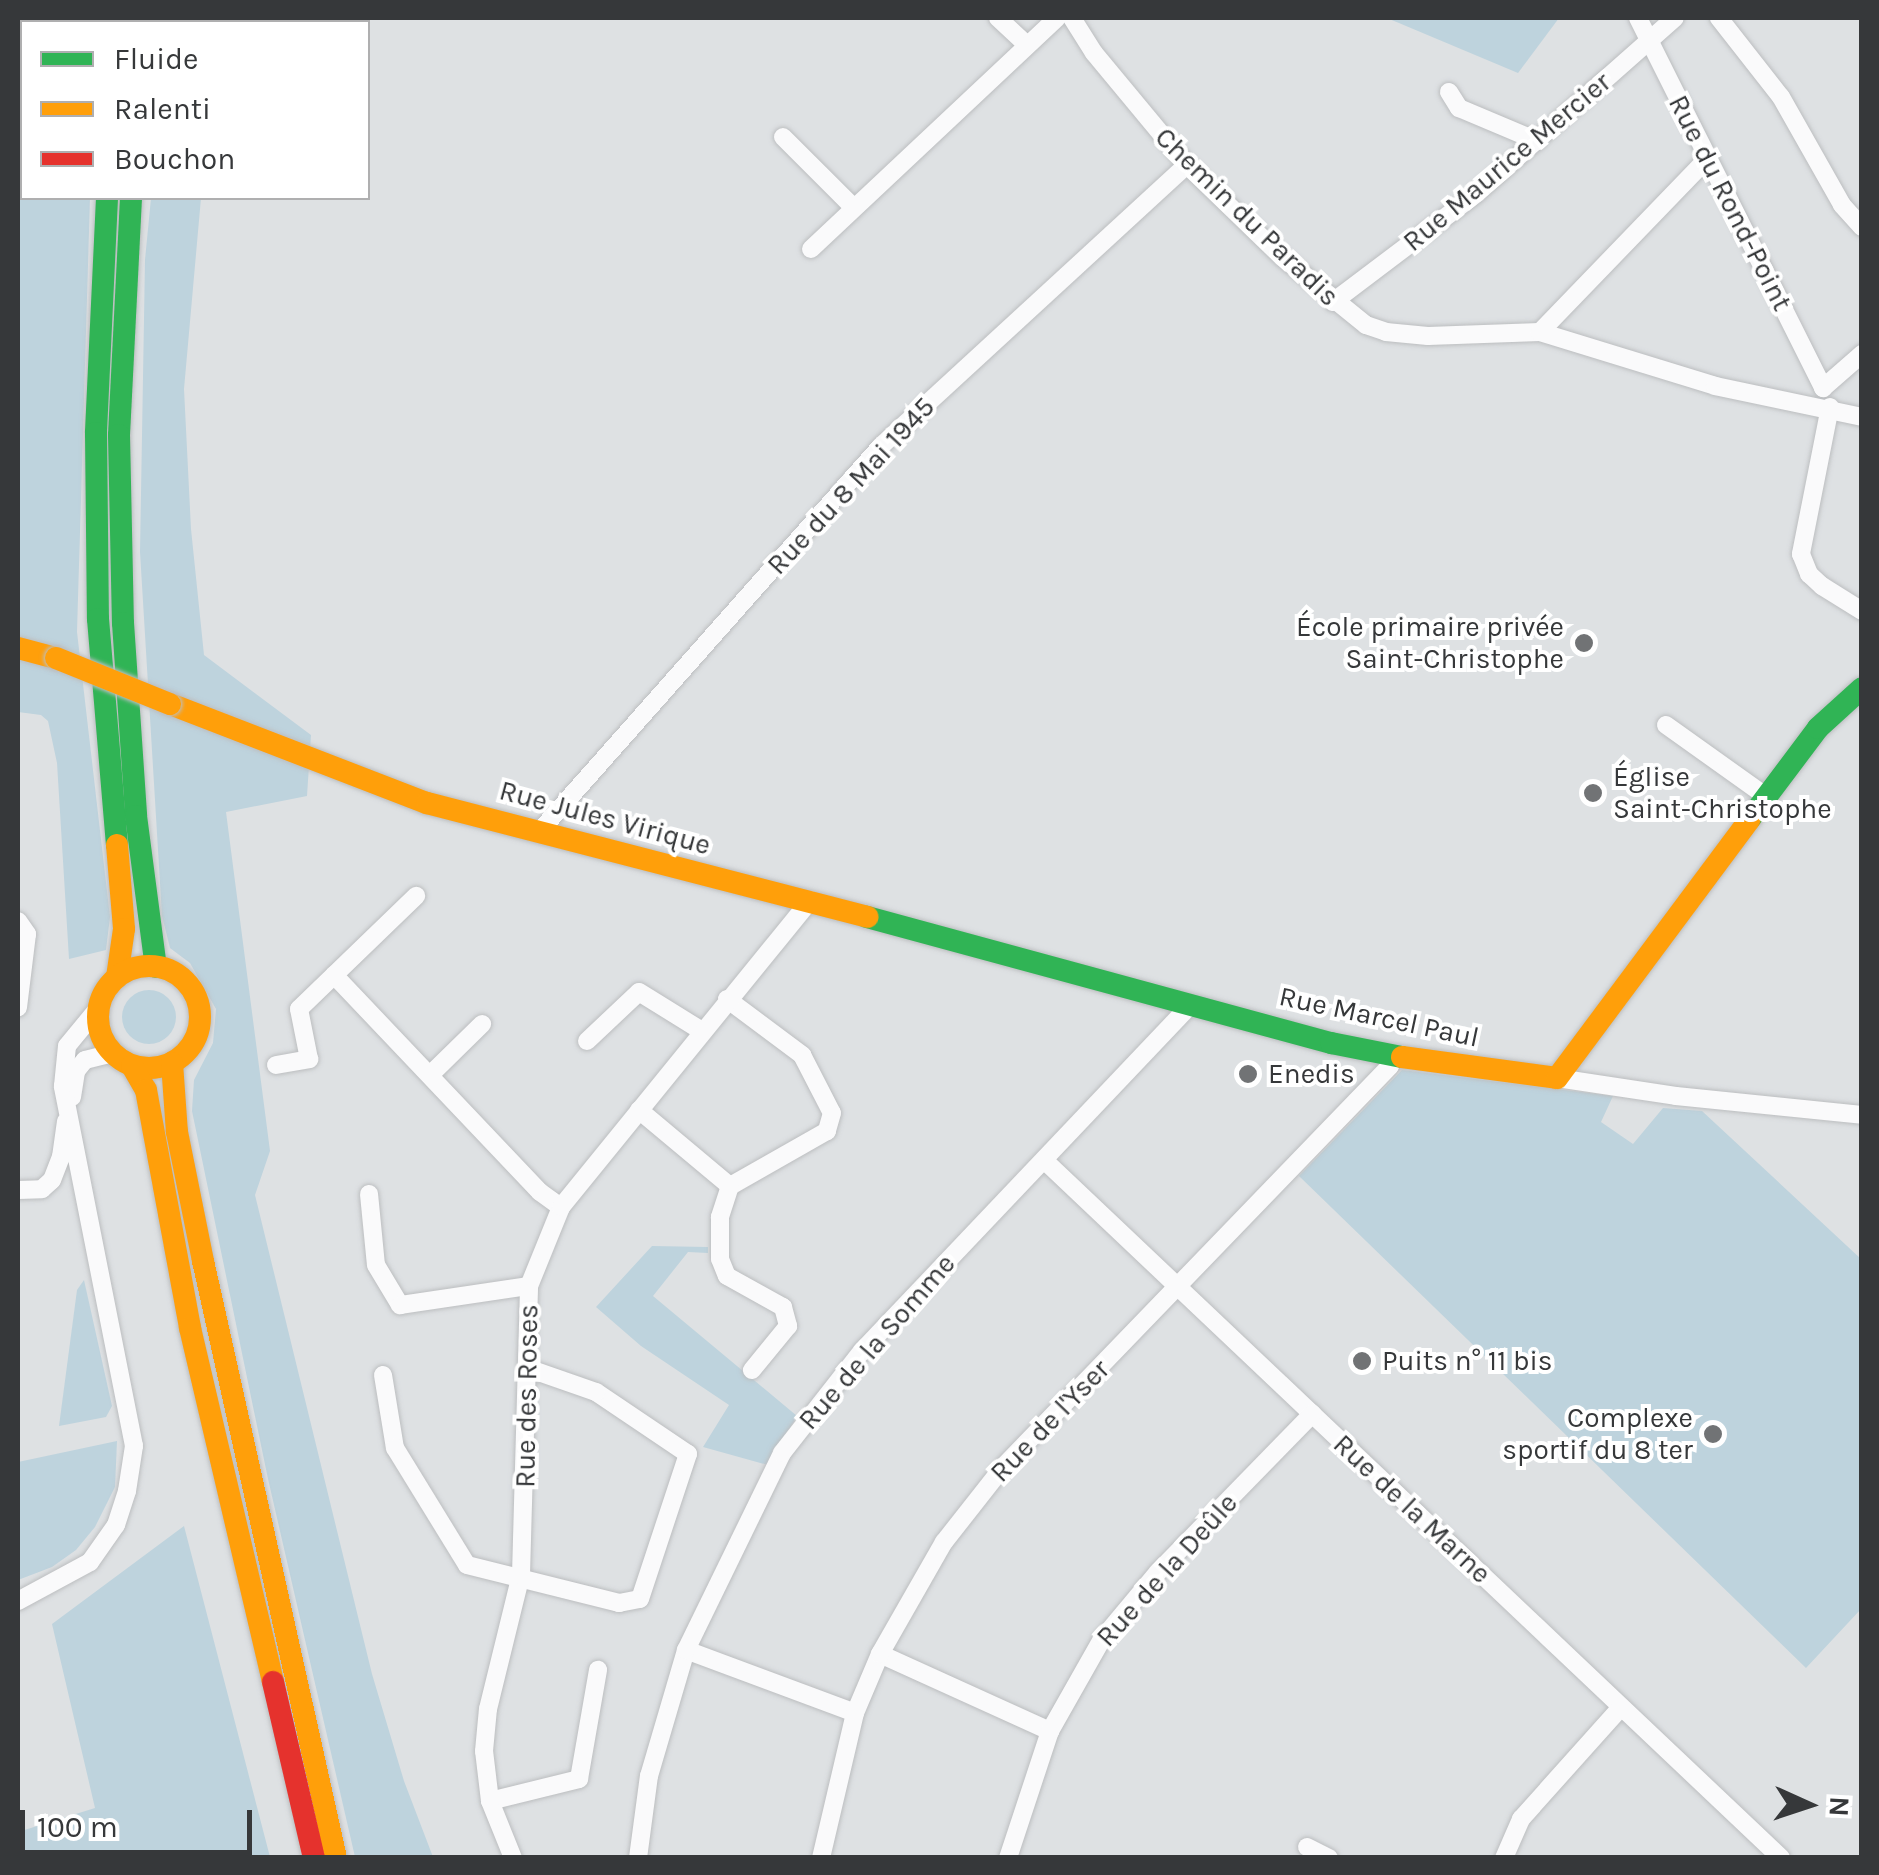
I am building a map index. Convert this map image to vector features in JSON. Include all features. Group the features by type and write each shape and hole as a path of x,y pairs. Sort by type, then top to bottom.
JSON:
{"main road":[{"path":"107,200 96,508 99,639 124,929 118,977"},
{"path":"131,200 119,435 123,623 136,816 156,966"},
{"name":"Rue Jules Virique","path":"18,648 56,658 427,803 810,901 1190,1005"},
{"path":"1557,1078 1818,728 1862,688"},
{"path":"123,1060 159,1068 172,1063 194,1041 200,1009 185,981 156,966 129,970 118,977 99,1007 103,1040 146,1090 190,1328 314,1858"},
{"name":"Rue Marcel Paul","path":"1190,1005 1392,1056 1557,1078"},
{"path":"172,1063 184,1169 336,1858"}],"street":[{"path":"998,18 1027,45"},
{"path":"811,250 1057,18"},
{"name":"Chemin du Paradis","path":"1072,18 1105,67 1187,165 1333,302 1366,326 1428,336 1540,332 1716,386 1825,400 1862,417"},
{"name":"Rue du Rond-Point","path":"1638,18 1825,400"},
{"name":"Rue Maurice Mercier","path":"1333,302 1477,193 1675,18"},
{"path":"1719,18 1782,97 1842,205 1862,227"},
{"path":"1449,92 1458,108 1537,141"},
{"path":"783,137 854,208"},
{"path":"1540,332 1707,159"},
{"name":"Rue du 8 Mai 1945","path":"540,832 881,446 1187,165"},
{"path":"1862,354 1825,400 1802,554 1809,574 1862,611"},
{"path":"1666,726 1767,796"},
{"path":"276,1065 308,1060 299,1009 416,896"},
{"name":"Rue des Roses","path":"513,1858 490,1800 484,1751 488,1709 522,1576 530,1369 528,1286 561,1206 810,901"},
{"path":"18,921 27,934 18,1006"},
{"path":"334,974 540,1192 561,1206"},
{"path":"587,1041 638,992 702,1031"},
{"path":"727,1000 802,1055 832,1113 827,1131 730,1186 720,1218 720,1259 727,1276 783,1307 788,1326 752,1370"},
{"name":"Rue de la Somme","path":"638,1858 650,1776 686,1650 752,1507 782,1453 817,1404 1190,1005"},
{"path":"18,1601 90,1562 116,1525 127,1491 134,1446 63,1086 67,1046 99,1007"},
{"path":"430,1075 482,1024"},
{"name":"Rue de l'Yser","path":"821,1858 855,1713 880,1654 944,1542 970,1506 1390,1066 1392,1056"},
{"path":"18,1190 42,1189 52,1180 61,1157 64,1123 71,1114 76,1071 85,1060 123,1060"},
{"path":"1557,1078 1676,1096 1862,1114"},
{"path":"639,1110 730,1186"},
{"name":"Rue de la Marne","path":"1044,1160 1781,1858"},
{"path":"368,1194 376,1265 400,1305 528,1286"},
{"path":"383,1375 395,1448 468,1565 619,1603 640,1598 688,1454 596,1392 530,1369"},
{"name":"Rue de la Deûle","path":"1008,1858 1050,1732 1102,1639 1129,1605 1312,1414"},
{"path":"686,1650 855,1713"},
{"path":"880,1654 1050,1732"},
{"path":"490,1800 579,1780 598,1670"},
{"path":"1504,1858 1521,1818 1621,1707"},
{"path":"1307,1848 1330,1858"}],"shaded area":[{"path":"24,18 105,20 24,20"},
{"path":"1387,18 1559,18 1518,73"},
{"path":"20,30 20,200 90,200 77,632 110,917 106,950 69,959 57,763 48,721 41,715 18,712"},
{"path":"151,200 201,200 184,389 191,529 204,655 311,735 307,796 226,812 270,1151 255,1195 372,1674 404,1781 433,1857 355,1857 268,1479 192,1111 194,1080 213,1043 216,1009 190,963 170,948 162,916 140,552 145,260"},
{"path":"149,990 168,998 176,1017 168,1036 149,1044 130,1036 122,1017 130,998"},
{"name":"Complexe sportif du 8 ter","path":"1402,1070 1613,1096 1601,1122 1633,1144 1663,1108 1702,1111 1861,1259 1861,1609 1806,1668 1299,1176"},
{"path":"652,1246 708,1247 708,1253 688,1252 653,1296 797,1416 768,1465 703,1447 729,1405 641,1346 596,1307"},
{"path":"84,1280 112,1406 106,1417 59,1426 77,1290"},
{"path":"117,1441 115,1487 95,1527 76,1550 52,1567 18,1580 18,1462"},
{"path":"184,1526 270,1857 18,1857 18,1832 95,1808 52,1624"}],"traffic: fast":[{"path":"107,200 96,433 98,619 117,845"},
{"path":"131,200 119,435 123,623 136,816 156,967"},
{"path":"1749,820 1818,728 1862,688"},
{"path":"867,917 1331,1043 1402,1057"}],"traffic: slow":[{"path":"18,648 56,658"},
{"path":"56,658 170,704"},
{"path":"170,704 427,803 867,917"},
{"path":"1402,1057 1557,1078 1749,820"},
{"path":"117,845 124,929 117,977"},
{"path":"149,966 168,970 185,981 196,998 200,1017 196,1036 185,1053 168,1064 149,1068 130,1064 113,1053 102,1036 98,1017 102,998 113,981 130,970 149,966"},
{"path":"172,1063 177,1132 203,1261 336,1858"},
{"path":"132,1066 146,1090 190,1328 273,1682"}],"traffic: jam":[{"path":"273,1682 314,1858"}],"place":[{"name":"École primaire privée Saint-Christophe","path":"1584,643"},
{"name":"Église Saint-Christophe","path":"1593,793"},
{"name":"Enedis","path":"1248,1074"},
{"name":"Puits n° 11 bis","path":"1362,1361"},
{"name":"Complexe sportif du 8 ter","path":"1713,1434"}]}
